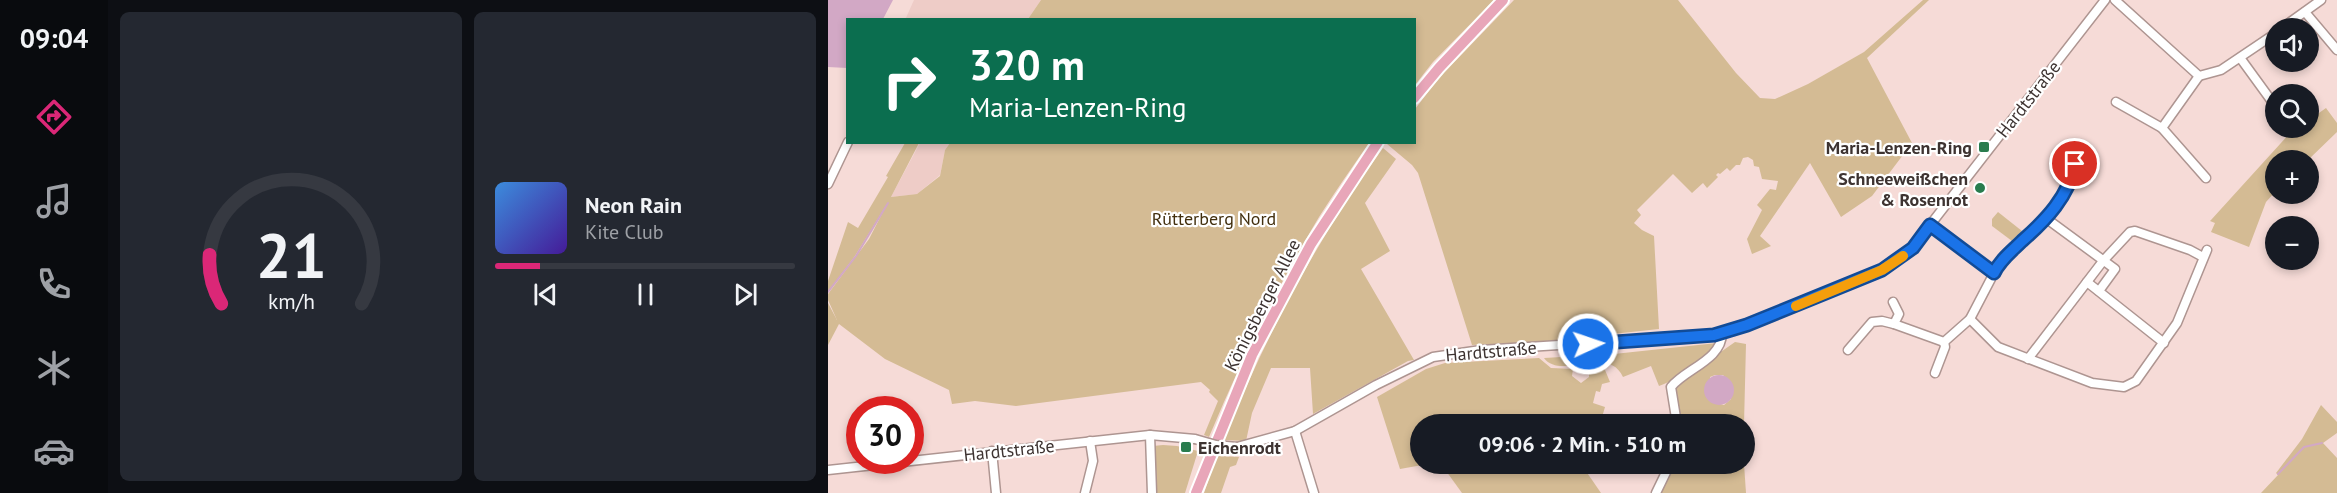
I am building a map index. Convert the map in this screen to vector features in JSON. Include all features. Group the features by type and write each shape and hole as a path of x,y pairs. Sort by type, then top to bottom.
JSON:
{"main road":[{"path":"1416,96 1503,0"},
{"name":"Königsberger Allee","path":"1196,493 1252,355 1311,244 1377,144"}],"street":[{"name":"Hardtstraße","path":"828,470 1150,435 1195,439 1216,445 1237,447 1295,431 1376,385 1433,357 1477,351 1665,339 1722,333 1786,310 1882,270 1913,248 2105,0"},
{"path":"2115,0 2199,76"},
{"path":"2296,18 2321,0"},
{"path":"2305,12 2337,50"},
{"path":"2162,128 2199,76 2221,70 2265,41"},
{"path":"2241,58 2265,92"},
{"path":"2116,102 2162,128 2206,178"},
{"path":"828,184 847,144"},
{"path":"1944,342 1970,320 1999,263 2047,219 2072,177 2075,164"},
{"path":"2047,219 2115,269 2099,291"},
{"path":"1930,225 1994,273"},
{"path":"1970,320 1998,347 2028,359 2092,383 2124,387 2136,381 2177,323 2205,254 2135,231 2127,234 2103,261 2028,359"},
{"path":"2087,282 2164,344"},
{"path":"1893,302 1899,314 1894,324"},
{"path":"1848,350 1872,322 1882,321 1944,342"},
{"path":"1675,414 1671,387 1677,379 1717,349 1722,341 1722,333"},
{"path":"1935,373 1945,347 1944,342"},
{"path":"1295,431 1314,493"},
{"path":"1150,435 1152,493"},
{"path":"1085,493 1093,461 1090,441"},
{"path":"992,451 996,493"},
{"path":"1656,493 1665,474"}],"shaded area":[{"path":"828,0 893,0 884,18 846,18 846,68 828,67"},
{"path":"914,0 1041,0 1029,18 906,18"},
{"path":"919,144 949,144 945,150 940,175 917,194 891,197"},
{"path":"1719,375 1725,376 1733,384 1733,396 1725,404 1719,405 1713,404 1705,396 1704,390 1705,384 1713,376"}],"green space":[{"path":"1041,0 1494,0 1433,62 1416,84 1416,18 1029,18"},
{"path":"1514,0 1678,0 1736,73 1760,98 1775,99 1808,84 1864,52 1923,0 1929,0 1867,58 1912,143 1872,196 1841,217 1810,163 1760,236 1771,246 1752,254 1747,239 1762,210 1757,205 1770,189 1776,190 1778,181 1762,179 1759,167 1754,166 1753,160 1748,157 1743,158 1740,165 1736,165 1730,171 1727,168 1720,174 1718,173 1716,175 1718,177 1707,188 1703,183 1692,193 1673,174 1637,210 1641,215 1634,223 1654,236 1659,329 1538,342 1472,345 1418,173 1387,144 1416,144 1416,108 1439,78"},
{"path":"2326,108 2337,123 2337,132 2318,150 2275,150 2286,138 2319,138 2319,113"},
{"name":"Rütterberg Nord","path":"904,144 918,144 891,197 917,194 940,176 945,150 949,144 1368,144 1327,204 1291,266 1253,338 1209,437 1204,435 1218,401 1201,382 1016,406 975,401 952,404 949,390 885,359 839,324 828,345 828,303 837,320 828,300 828,294 869,239 887,204 855,256 828,292 828,281 848,222 858,228 888,177 886,176"},
{"path":"1383,148 1396,159 1365,203 1390,251 1361,269 1414,360 1408,361 1313,414 1310,368 1271,368 1252,413 1246,441 1224,440 1257,363 1294,289 1336,217"},
{"path":"2265,161 2265,204 2249,247 2211,232 2215,223 2210,221"},
{"path":"1998,212 2022,231 2012,241 1992,226 1992,219"},
{"path":"1735,342 1746,344 1744,414 1680,414 1675,384","holes":["1723,375 1732,385 1731,399 1724,405 1710,401 1710,377"]},
{"path":"1717,343 1691,368 1659,386 1651,366 1623,377 1616,368 1607,363 1561,366 1552,364 1544,358 1614,354"},
{"path":"1539,358 1551,368 1573,369 1572,376 1581,383 1589,377 1589,369 1599,367 1605,370 1610,382 1602,384 1600,392 1596,391 1593,403 1605,407 1603,414 1410,414 1410,467 1400,469 1377,397 1426,369 1445,363"},
{"path":"2321,405 2337,422 2337,433 2323,443 2337,458 2337,493 2261,493 2278,475 2276,473 2302,439"},
{"path":"1163,445 1198,451 1185,493 1156,493 1153,446"},
{"path":"1217,456 1239,457 1236,465 1230,467 1221,493 1204,493"},
{"path":"1448,474 1588,474 1601,493 1462,493"},
{"path":"1668,474 1745,474 1746,493 1659,493"}],"waterway":[{"path":"828,292 856,256 888,203"},
{"path":"2278,474 2304,447 2322,443"}],"slow traffic":[{"path":"1796,306 1882,270 1903,256"}],"place":[{"name":"Maria-Lenzen-Ring","path":"1984,147"},
{"name":"Schneeweißchen & Rosenrot","path":"1980,188"},
{"name":"Eichenrodt","path":"1186,447"}],"route":[{"path":"1588,344 1714,335 1747,325 1882,270 1913,248 1930,225 1994,273 1999,263 2047,219 2072,177 2075,164"}]}
